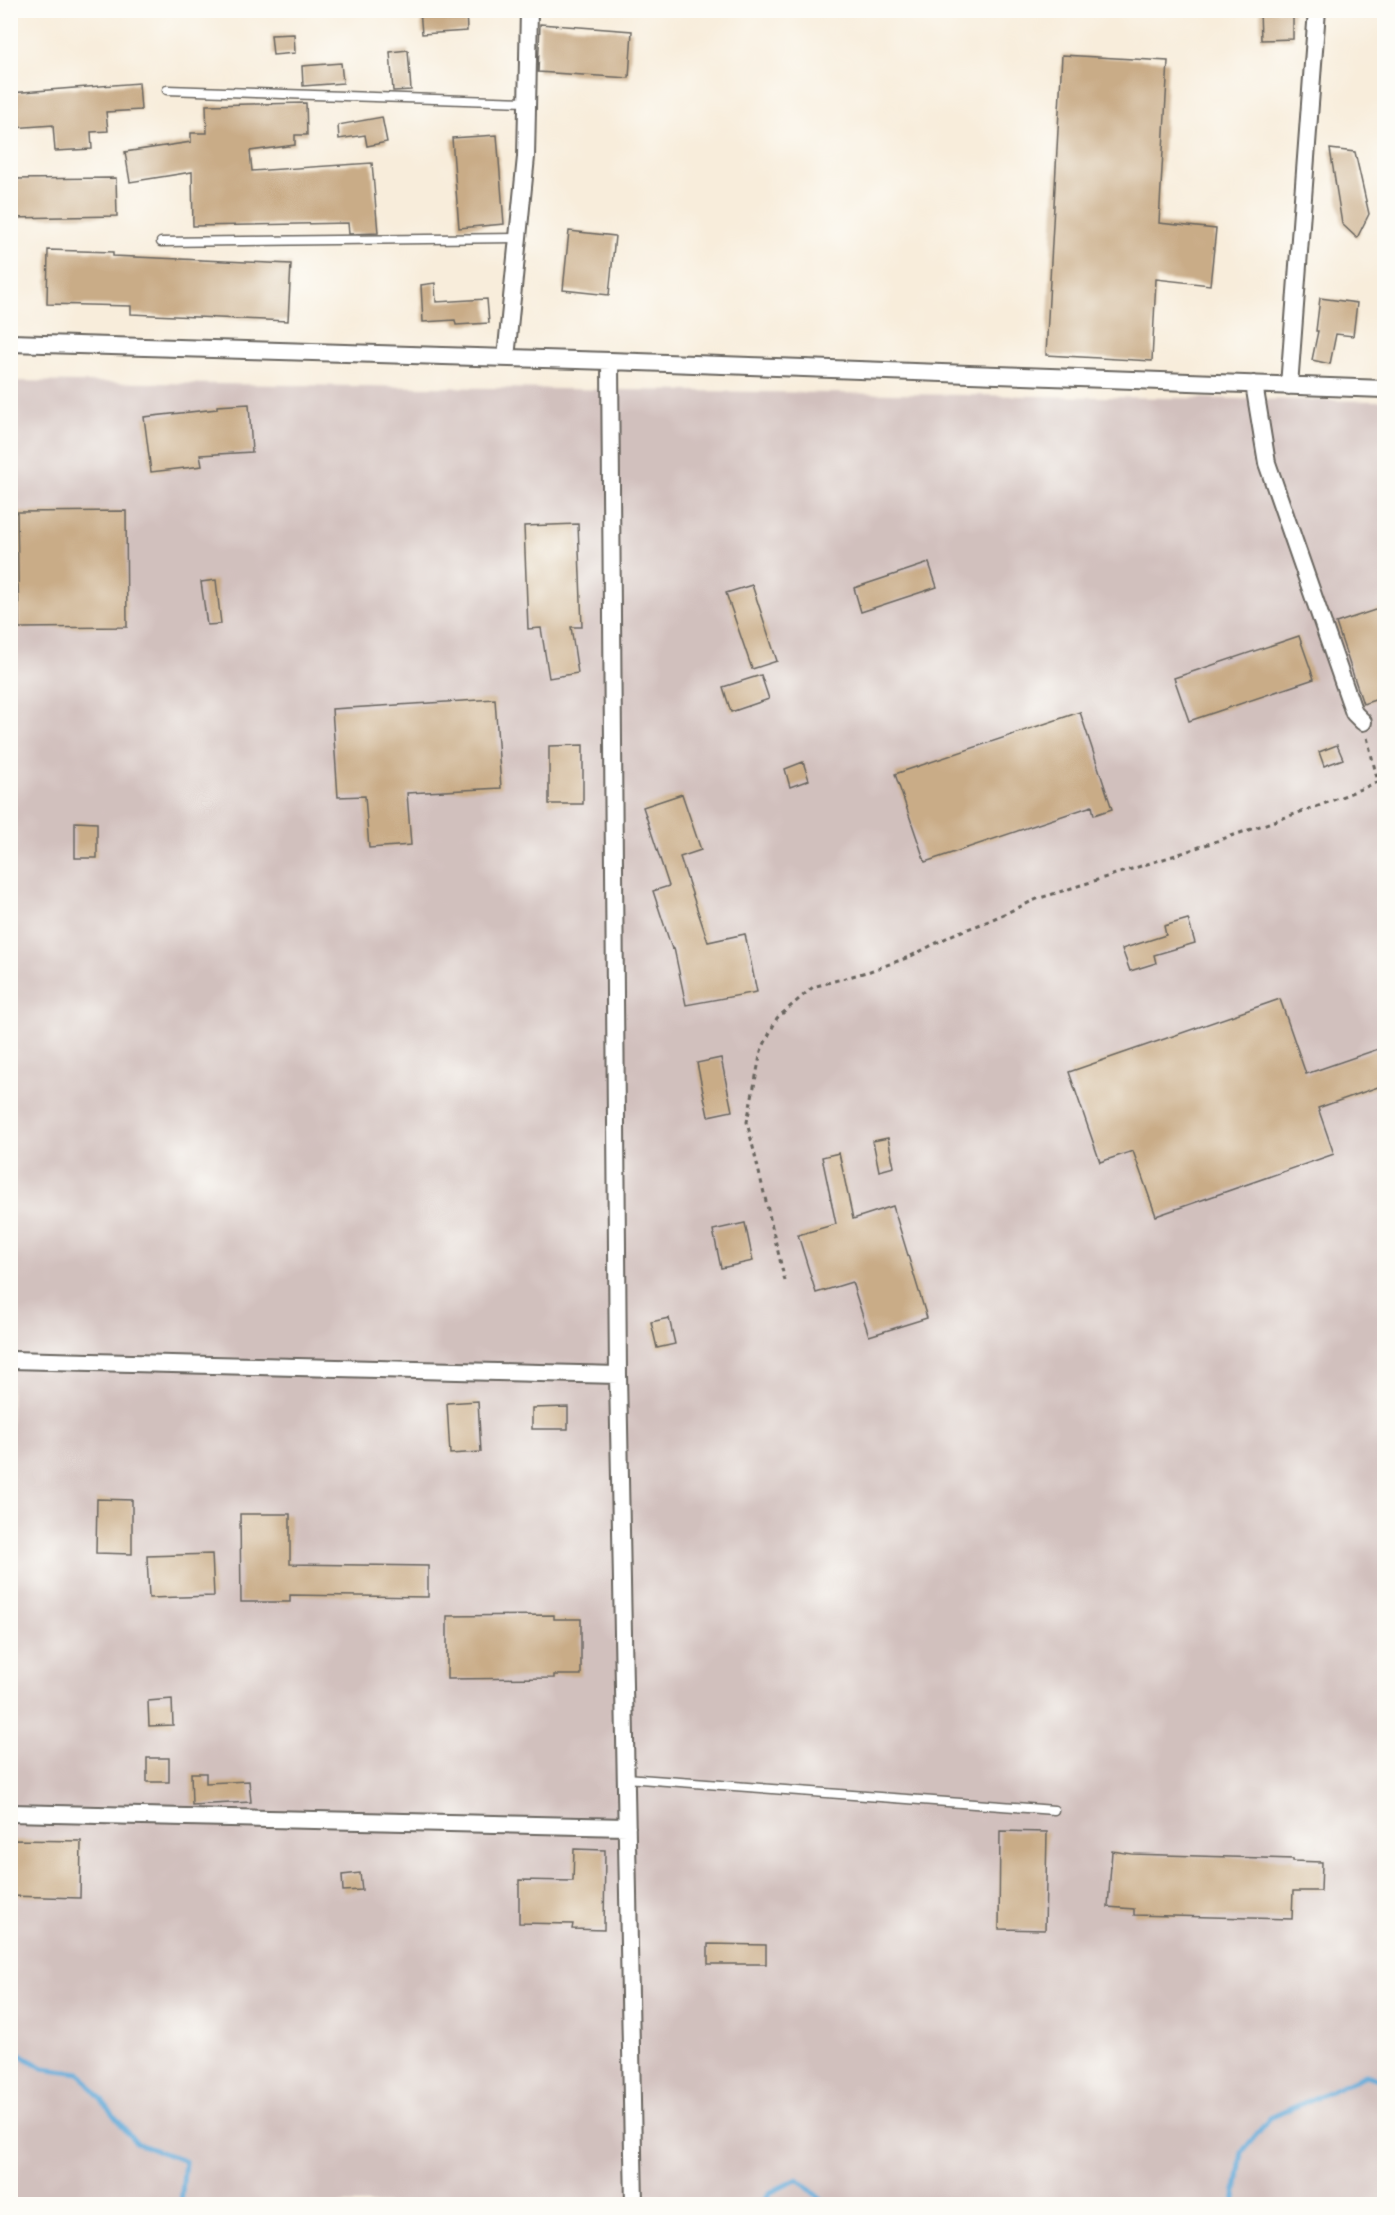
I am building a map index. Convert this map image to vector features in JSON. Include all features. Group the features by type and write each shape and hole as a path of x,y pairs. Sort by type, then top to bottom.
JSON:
{"street":[{"path":"506,358 526,158 529,10"},
{"path":"1289,386 1317,10"},
{"path":"10,344 610,361 1384,389"},
{"path":"610,361 618,1375 634,2197"},
{"path":"1254,384 1267,463 1354,713 1363,722"},
{"path":"10,1360 618,1375"},
{"path":"10,1813 627,1827"}],"lane":[{"path":"167,90 527,102"},
{"path":"161,242 518,238"},
{"path":"626,1778 1054,1810"}],"path":[{"path":"785,1281 747,1122 761,1051 777,1018 813,987 909,957 954,934 1037,899 1179,854 1321,805 1378,782 1363,722"}],"shaded area":[{"path":"11,381 1384,401 1384,2204 11,2204"}],"building":[{"path":"420,10 466,10 467,31 422,34"},
{"path":"1260,10 1293,10 1293,39 1261,40"},
{"path":"540,24 632,31 629,78 538,72"},
{"path":"294,34 295,53 273,55 271,35"},
{"path":"408,50 411,90 393,91 390,52"},
{"path":"1062,55 1168,61 1159,223 1216,229 1210,285 1156,279 1152,361 1046,355"},
{"path":"341,63 343,83 303,86 302,66"},
{"path":"139,83 141,110 106,112 108,131 91,132 92,149 55,151 53,125 12,128 10,93"},
{"path":"306,103 307,135 295,135 295,145 250,151 252,171 372,163 378,233 349,234 348,223 193,226 192,172 130,182 125,152 191,142 191,133 207,133 206,105"},
{"path":"382,117 387,142 367,146 365,135 339,139 338,125"},
{"path":"497,135 504,224 459,228 452,138"},
{"path":"1330,149 1355,152 1369,214 1357,238 1342,224"},
{"path":"116,178 117,216 10,218 10,179"},
{"path":"569,231 615,236 609,295 563,290"},
{"path":"48,250 113,252 113,256 291,264 288,321 131,314 131,306 47,304"},
{"path":"435,283 436,302 487,299 489,323 456,325 455,320 423,322 421,285"},
{"path":"1320,298 1357,303 1353,336 1336,334 1330,364 1312,360 1318,331 1316,331"},
{"path":"249,404 252,452 200,455 202,466 151,472 144,417 217,409 217,406"},
{"path":"126,511 127,627 19,628 17,512"},
{"path":"578,524 582,627 571,627 578,673 549,678 541,628 528,629 524,526"},
{"path":"929,563 937,587 861,612 854,588"},
{"path":"216,580 221,624 207,625 201,582"},
{"path":"752,585 777,661 752,669 726,593"},
{"path":"1384,607 1384,697 1363,704 1336,623"},
{"path":"1299,636 1314,679 1189,721 1174,678"},
{"path":"761,675 769,699 731,712 723,687"},
{"path":"495,699 501,788 407,793 411,845 369,848 365,796 338,797 332,709"},
{"path":"1080,712 1112,809 1094,815 1092,806 925,862 895,774"},
{"path":"583,745 583,804 549,804 549,746"},
{"path":"1337,745 1343,759 1324,766 1319,752"},
{"path":"803,762 809,780 790,787 785,769"},
{"path":"682,794 701,850 680,857 708,942 745,934 757,992 686,1005 674,948 672,949 653,891 669,886 643,807"},
{"path":"75,822 97,823 97,858 75,858"},
{"path":"1188,919 1195,943 1154,955 1156,963 1130,971 1122,949 1166,935 1164,926"},
{"path":"1280,999 1306,1074 1384,1047 1384,1085 1318,1108 1334,1154 1156,1216 1133,1151 1100,1162 1069,1072"},
{"path":"721,1058 732,1111 708,1116 697,1063"},
{"path":"888,1138 894,1167 879,1171 873,1141"},
{"path":"839,1153 853,1219 893,1206 927,1318 869,1336 852,1282 816,1293 798,1235 836,1224 822,1157"},
{"path":"745,1223 753,1261 721,1268 713,1230"},
{"path":"669,1318 675,1344 657,1348 651,1322"},
{"path":"478,1401 481,1452 450,1454 447,1403"},
{"path":"568,1407 568,1429 532,1429 532,1408"},
{"path":"97,1499 132,1500 132,1554 96,1553"},
{"path":"240,1514 290,1514 290,1564 428,1566 428,1597 290,1595 290,1602 241,1602"},
{"path":"212,1554 214,1596 149,1598 147,1556"},
{"path":"554,1615 554,1619 581,1619 581,1675 554,1675 554,1678 447,1679 447,1616"},
{"path":"172,1699 173,1725 149,1726 148,1701"},
{"path":"147,1758 169,1758 169,1782 147,1782"},
{"path":"191,1773 206,1773 206,1783 249,1781 251,1802 192,1805"},
{"path":"1000,1831 1047,1832 1045,1930 999,1929"},
{"path":"10,1840 81,1841 80,1898 10,1896"},
{"path":"574,1849 605,1850 604,1930 572,1929 573,1924 519,1923 519,1880 573,1881"},
{"path":"1112,1851 1132,1854 1322,1862 1321,1891 1293,1891 1292,1919 1134,1915 1134,1909 1108,1907"},
{"path":"360,1873 362,1890 343,1891 342,1875"},
{"path":"708,1944 766,1945 766,1964 708,1964"}],"waterway":[{"path":"10,2048 43,2068 80,2073 136,2143 185,2161 181,2204"},
{"path":"1234,2204 1242,2152 1270,2118 1366,2075 1384,2081"},
{"path":"762,2204 771,2192 798,2179 826,2204"}]}
